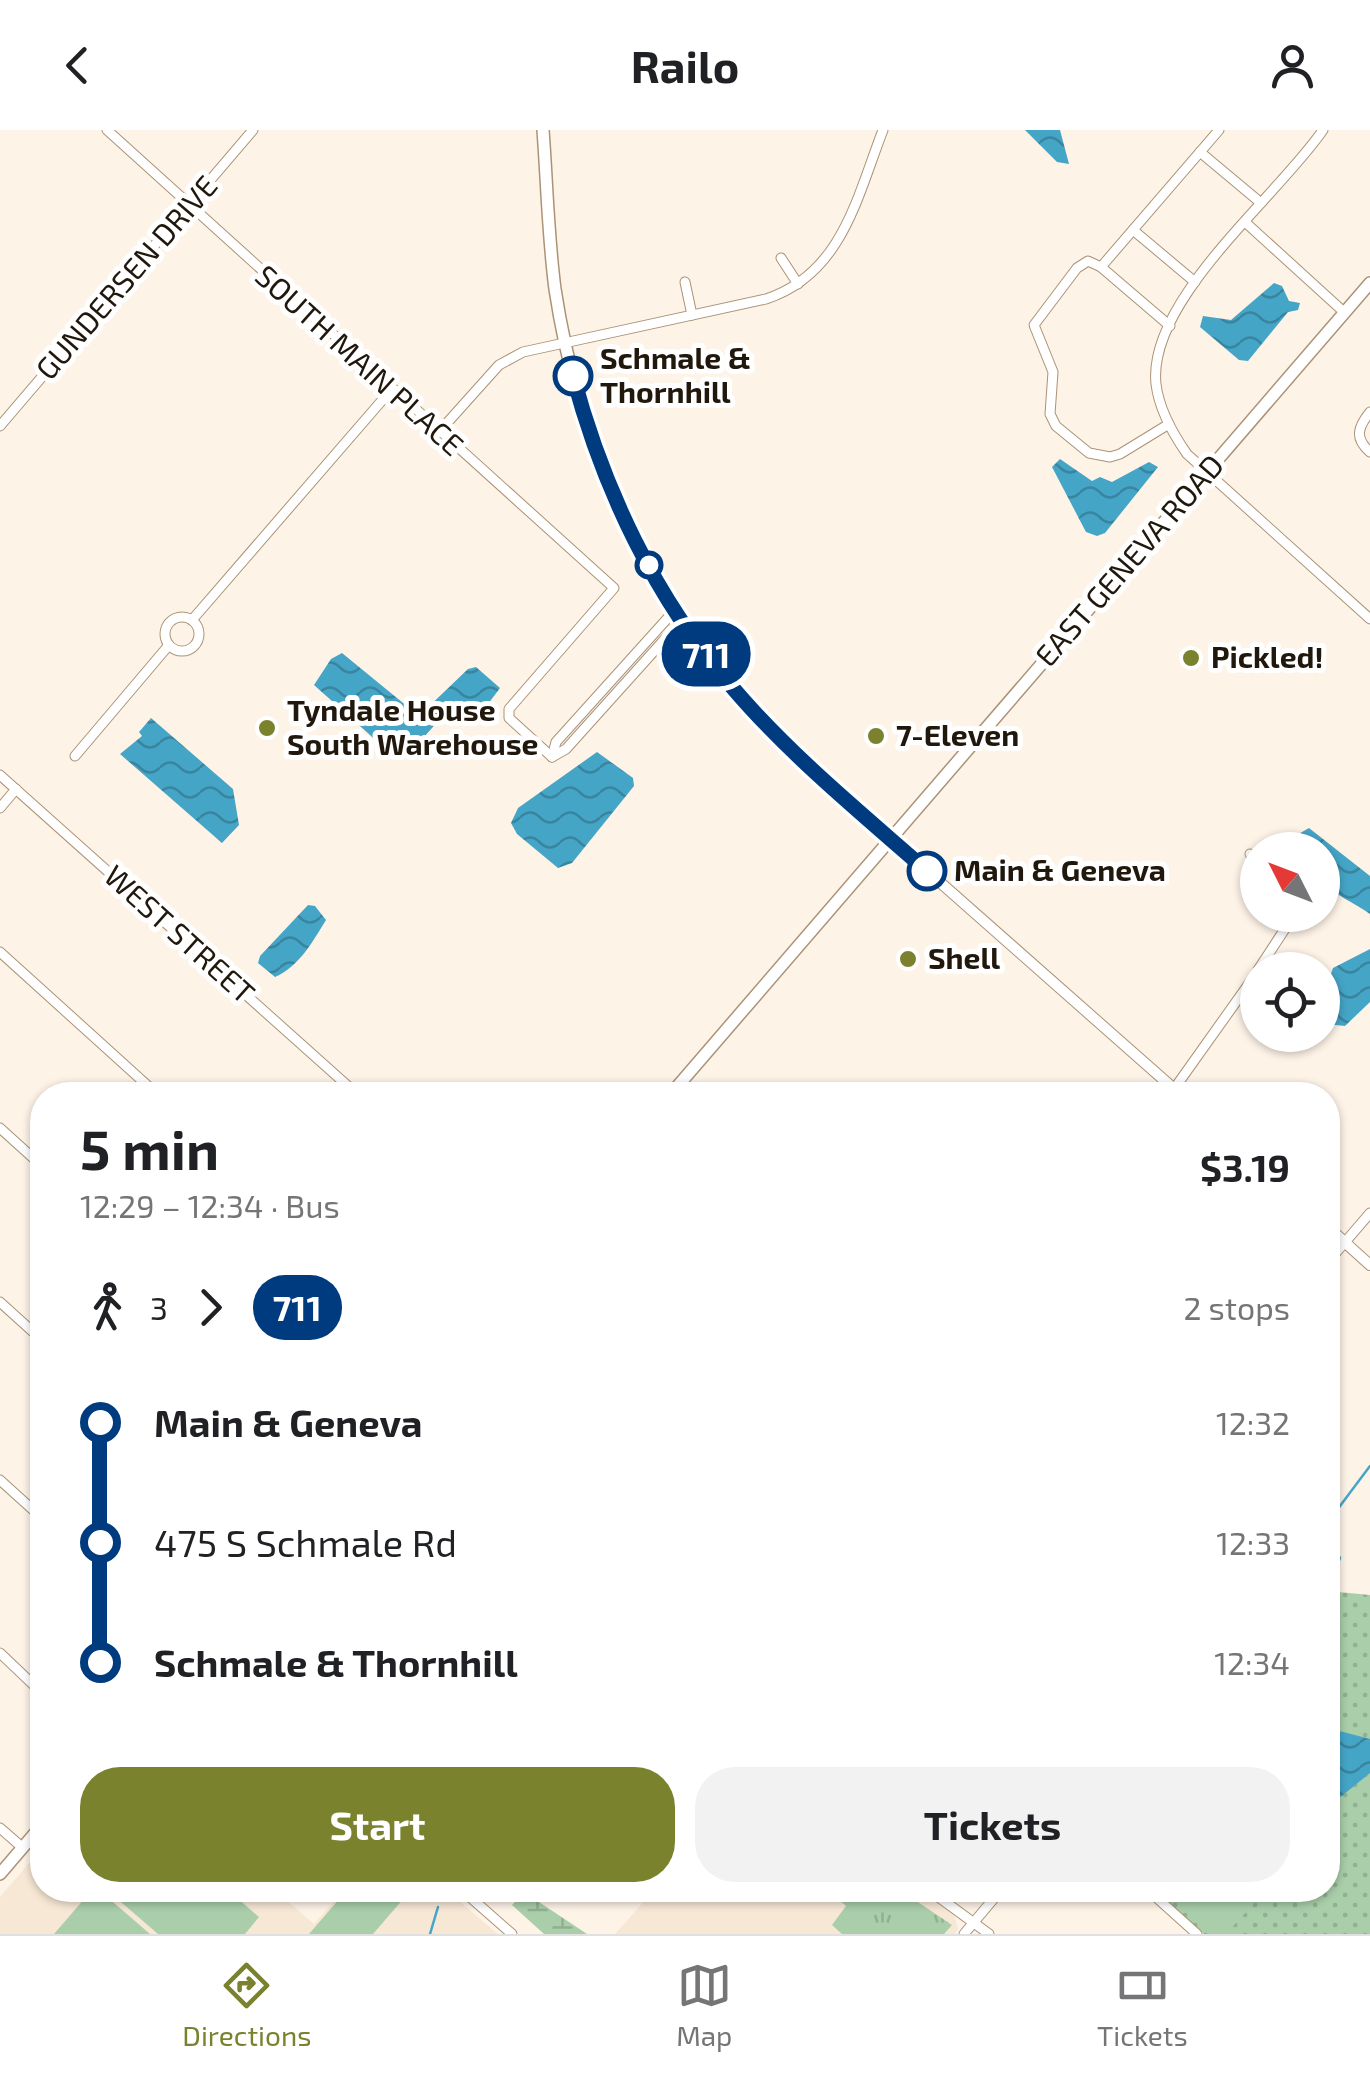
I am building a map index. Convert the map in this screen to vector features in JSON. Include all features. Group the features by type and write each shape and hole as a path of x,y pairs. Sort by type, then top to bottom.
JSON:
{"main road":[{"path":"543,130 550,244 565,341 602,468 678,615 746,704 891,839"},
{"name":"EAST GENEVA ROAD","path":"681,1082 1370,283"},
{"path":"0,1874 30,1839"}],"street":[{"name":"SOUTH MAIN PLACE","path":"107,130 438,434 614,588 509,709 509,718 552,757 556,742 678,615"},
{"name":"GUNDERSEN DRIVE","path":"0,426 254,130"},
{"path":"438,434 503,362 565,341 766,299 798,284 836,246 883,130"},
{"path":"1102,267 1220,130"},
{"path":"1323,130 1195,282 1170,326 1156,383 1169,424 1187,454 1370,619"},
{"path":"1200,152 1261,203"},
{"path":"1245,222 1344,313"},
{"path":"1133,230 1195,282"},
{"path":"780,258 798,284"},
{"path":"1169,424 1110,457 1089,453 1050,414 1054,372 1036,333 1037,316 1082,263 1102,267 1170,326"},
{"path":"686,282 692,315"},
{"path":"192,620 392,390"},
{"path":"1370,412 1358,429 1358,438 1370,452"},
{"path":"171,620 192,620 198,630 194,645 179,650 169,645 165,635 171,620"},
{"path":"76,756 169,645"},
{"name":"WEST STREET","path":"0,775 343,1082"},
{"path":"0,808 16,789"},
{"path":"891,839 1167,1082"},
{"path":"0,952 144,1082"},
{"path":"1185,1082 1240,997"},
{"path":"0,1128 30,1155"},
{"path":"1340,1248 1370,1213"},
{"path":"1340,1237 1370,1265"},
{"path":"0,1302 30,1329"},
{"path":"0,1480 30,1507"},
{"path":"0,1652 30,1681"},
{"path":"0,1828 22,1848"},
{"path":"476,1902 512,1934"},
{"path":"946,1902 989,1934"},
{"path":"964,1934 991,1902"},
{"path":"1161,1902 1197,1934"}],"shaded area":[{"path":"30,1862 30,1902 289,1902 314,1924 333,1902 460,1902 498,1934 0,1934 0,1897"},
{"path":"643,1902 939,1902 953,1910 958,1929 955,1934 615,1934"}],"green space":[{"path":"1340,1592 1370,1595 1370,1934 1204,1934 1168,1902 1340,1902"},
{"path":"82,1902 113,1902 150,1934 54,1934"},
{"path":"121,1902 242,1902 259,1917 245,1934 158,1934"},
{"path":"337,1902 401,1902 373,1934 309,1934"},
{"path":"539,1902 587,1934 544,1934 512,1905"},
{"path":"842,1902 918,1902 952,1925 944,1934 842,1934 832,1925 846,1906"},
{"path":"1180,1902 1255,1902 1226,1934 1215,1934"}],"water":[{"path":"1025,130 1060,130 1069,164 1057,162"},
{"path":"1274,283 1282,286 1289,301 1300,303 1298,310 1288,312 1248,361 1239,360 1200,327 1203,316 1231,320"},
{"path":"1060,459 1092,481 1100,477 1112,482 1149,462 1158,467 1105,533 1097,536 1086,532 1052,467"},
{"path":"342,653 419,716 468,669 476,667 500,688 485,708 450,708 405,758 398,760 314,685 331,659"},
{"path":"151,718 233,789 239,825 222,843 120,754 142,736 139,732"},
{"path":"597,752 633,778 634,786 572,863 558,868 517,834 511,823 518,808"},
{"path":"1340,852 1370,876 1370,914 1340,896"},
{"path":"308,905 315,906 326,920 298,960 275,977 258,963 260,956"},
{"path":"1370,949 1370,1002 1345,1026 1340,1025 1340,964"},
{"path":"1340,1731 1370,1739 1370,1773 1340,1797"}],"waterway":[{"path":"1340,1506 1370,1466"},
{"path":"430,1934 438,1907"}],"bus line":[{"name":"711","path":"573,376 602,468 634,538 700,646 728,684 766,724 927,871"}],"place":[{"name":"Schmale & Thornhill","path":"573,376"},
{"name":"Pickled!","path":"1191,658"},
{"name":"Tyndale House South Warehouse","path":"267,728"},
{"name":"7-Eleven","path":"876,736"},
{"name":"Main & Geneva","path":"927,871"},
{"name":"Shell","path":"908,959"}]}
